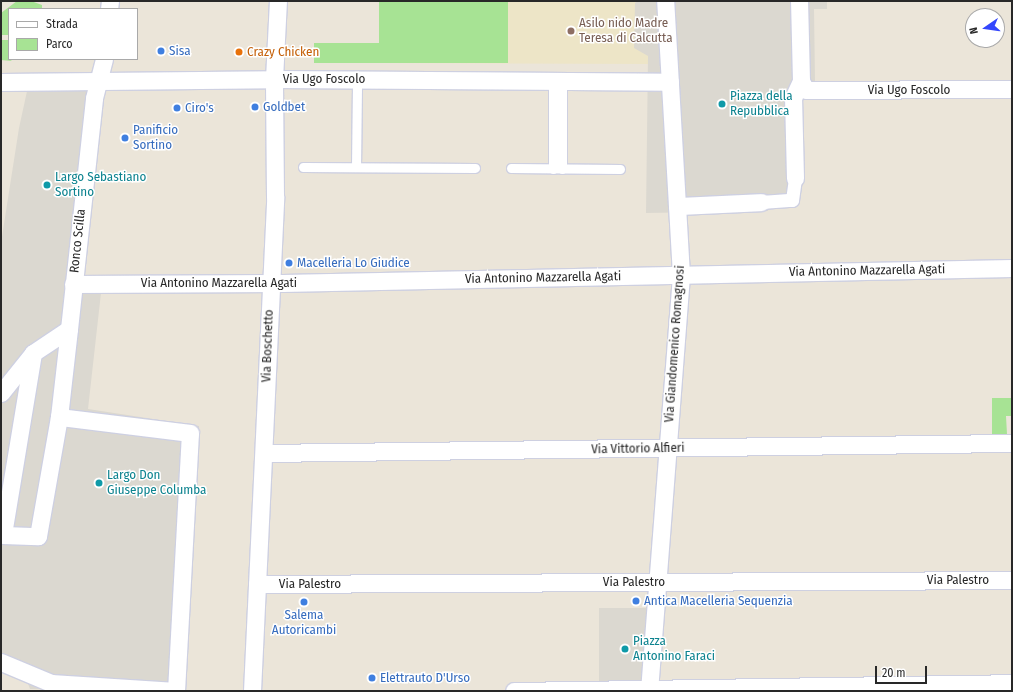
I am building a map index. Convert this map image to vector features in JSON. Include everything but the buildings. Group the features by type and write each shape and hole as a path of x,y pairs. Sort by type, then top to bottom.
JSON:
{"street":[{"name":"Via Boschetto","path":"252,691 275,197 274,78 278,1"},
{"name":"Via Giandomenico Romagnosi","path":"649,690 681,275 665,1"},
{"path":"677,209 792,200 795,178 793,98 804,85 800,1"},
{"name":"Ronco Scilla","path":"2,536 38,536 59,417 94,98 104,60"},
{"name":"Via Ugo Foscolo","path":"1,82 274,78 670,82"},
{"name":"Via Ugo Foscolo","path":"804,85 1012,89"},
{"name":"Via Antonino Mazzarella Agati","path":"74,284 270,283 1012,268"},
{"path":"1,393 33,353 69,329"},
{"path":"2,536 33,353"},
{"path":"1,662 51,683 176,691 190,433 59,417"},
{"name":"Via Vittorio Alfieri","path":"264,453 668,449 1012,442"},
{"name":"Via Palestro","path":"257,584 1012,580"},
{"path":"514,691 1012,684"}],"lane":[{"path":"356,167 357,79"},
{"path":"557,169 558,81"},
{"path":"303,166 475,168"},
{"path":"511,168 620,169"}],"shaded area":[{"path":"383,1 638,1 635,3 648,56 648,64 382,63"},
{"name":"Piazza della Repubblica","path":"638,1 827,1 827,9 814,9 815,81 797,99 795,192 767,204 768,211 646,213 648,56 634,48 635,3"},
{"name":"Largo Don Giuseppe Columba","path":"98,81 74,284 102,284 88,409 199,426 186,691 30,689 27,681 1,672 1,243 19,128 29,82"},
{"name":"Piazza Antonino Faraci","path":"599,608 647,608 647,689 599,689"}],"green space":[{"path":"17,1 31,1 42,5 42,8 8,8 8,35 1,35 1,13"},
{"path":"379,1 508,1 508,63 314,63 314,43 379,43"},
{"path":"1,40 8,40 8,60 12,61 1,60"},
{"path":"992,398 1012,398 1012,416 1006,416 1007,434 992,434"}],"place":[{"name":"Asilo nido Madre Teresa di Calcutta","path":"571,31"},
{"name":"Sisa","path":"161,51"},
{"name":"Crazy Chicken","path":"239,52"},
{"name":"Piazza della Repubblica","path":"722,104"},
{"name":"Goldbet","path":"255,107"},
{"name":"Ciro's","path":"177,108"},
{"name":"Panificio Sortino","path":"125,138"},
{"name":"Largo Sebastiano Sortino","path":"47,185"},
{"name":"Macelleria Lo Giudice","path":"289,263"},
{"name":"Largo Don Giuseppe Columba","path":"99,483"},
{"name":"Antica Macelleria Sequenzia","path":"636,601"},
{"name":"Salema Autoricambi","path":"304,602"},
{"name":"Piazza Antonino Faraci","path":"625,649"},
{"name":"Elettrauto D'Urso","path":"372,678"}]}
